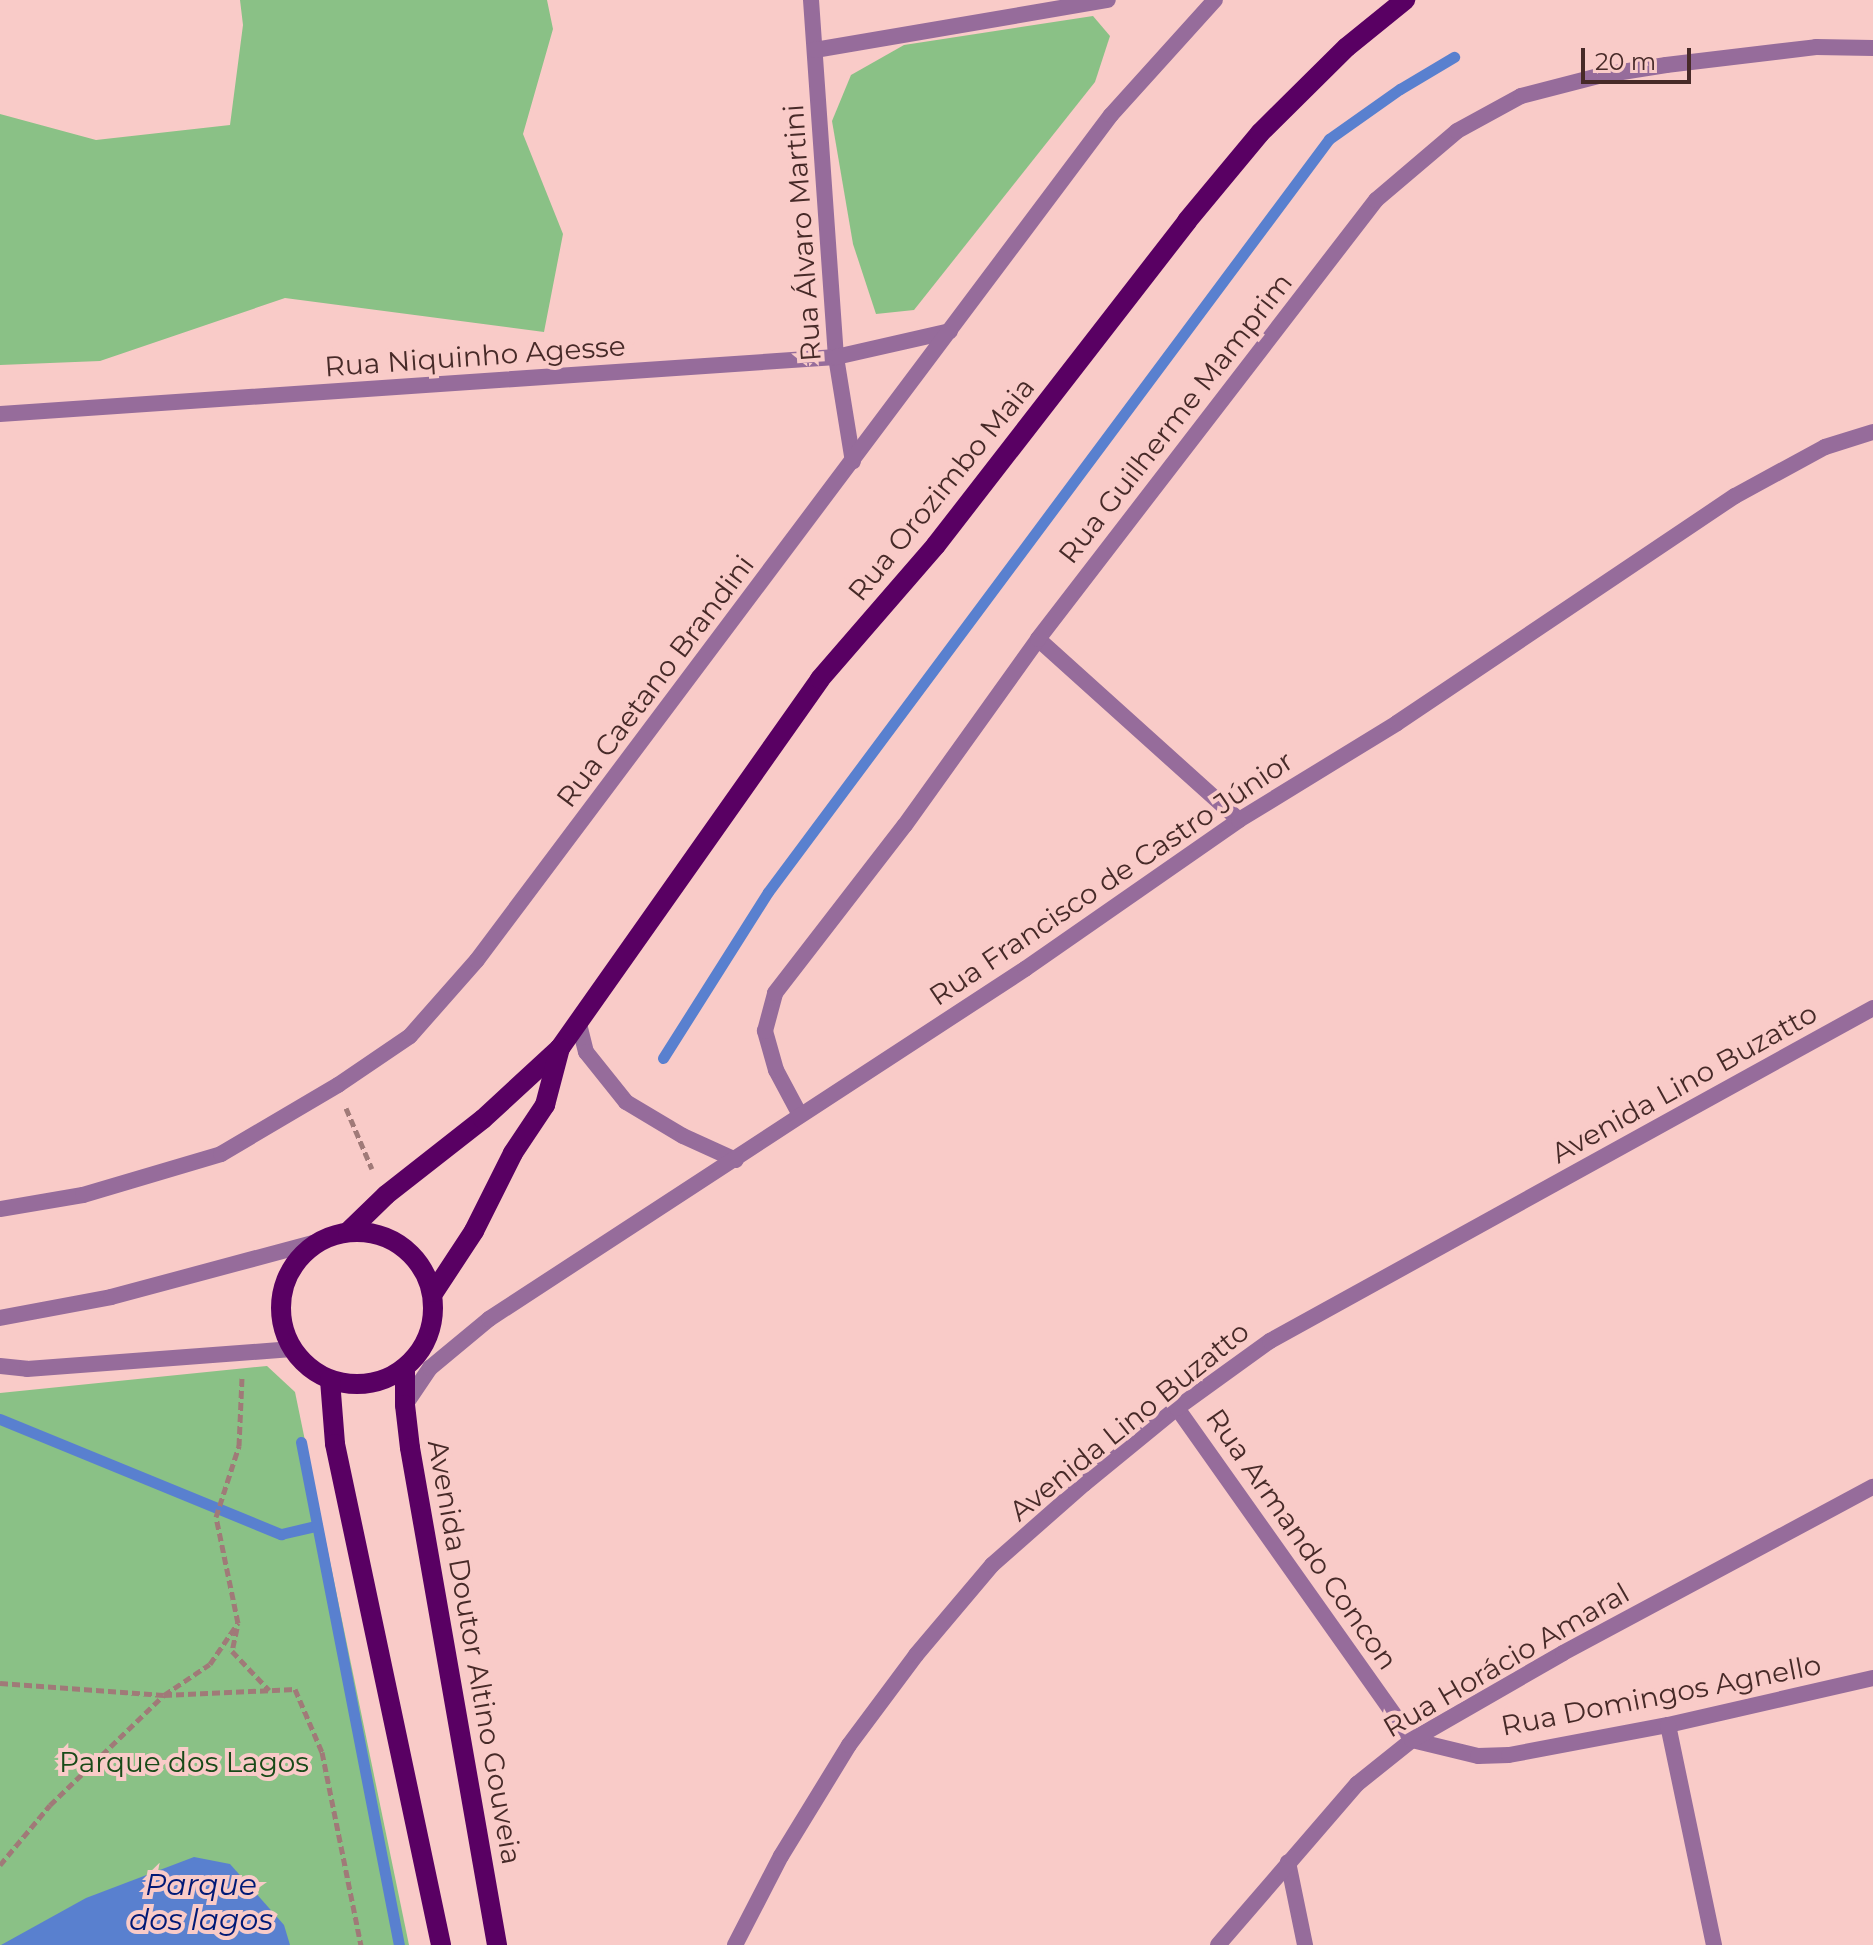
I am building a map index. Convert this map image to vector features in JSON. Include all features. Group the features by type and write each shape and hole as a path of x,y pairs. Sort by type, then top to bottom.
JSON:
{"main road":[{"name":"Rua Orozimbo Maia","path":"348,1232 386,1195 483,1119 560,1048 820,679 936,545 1187,221 1260,133 1347,47 1405,0"},
{"name":"Rua Orozimbo Maia","path":"434,1292 474,1231 513,1153 545,1105 560,1048"},
{"path":"348,1232 375,1235 396,1242 410,1252 434,1292 432,1326 419,1353 405,1368 382,1381 357,1385 330,1380 310,1369 292,1349 281,1322 280,1300 296,1260 316,1242 348,1232"},
{"name":"Avenida Doutor Altino Gouveia","path":"405,1368 405,1405 497,1945"},
{"path":"330,1380 335,1444 441,1945"}],"street":[{"name":"Rua Álvaro Martini","path":"811,0 836,357 853,462"},
{"path":"815,50 1108,0"},
{"name":"Rua Caetano Brandini","path":"0,1209 83,1195 221,1154 338,1085 410,1036 477,960 1111,115 1215,0"},
{"name":"Rua Guilherme Mamprim","path":"800,1115 776,1070 765,1031 775,993 905,825 1038,639 1376,200 1457,131 1521,96 1603,75 1816,47 1873,48"},
{"name":"Rua Niquinho Agesse","path":"0,414 836,357 950,331"},
{"name":"Rua Francisco de Castro Júnior","path":"405,1405 430,1368 489,1319 1025,969 1239,820 1397,723 1735,496 1825,447 1873,432"},
{"path":"1038,639 1239,820"},
{"name":"Avenida Lino Buzatto","path":"735,1945 781,1856 834,1770 916,1655 992,1565 1177,1408 1270,1341 1873,1008"},
{"path":"579,1024 586,1052 626,1102 683,1136 736,1160"},
{"path":"0,1318 111,1297 316,1242"},
{"path":"0,1366 27,1369 292,1349"},
{"name":"Rua Armando Concon","path":"1177,1408 1412,1740"},
{"name":"Rua Horácio Amaral","path":"1218,1945 1357,1784 1412,1740 1563,1653 1873,1487"},
{"name":"Rua Domingos Agnello","path":"1412,1740 1478,1756 1509,1755 1668,1725 1873,1678"},
{"path":"1668,1725 1714,1945"},
{"path":"1288,1862 1305,1945"}],"path":[{"path":"347,1111 372,1168"},
{"path":"243,1353 239,1446 216,1517 238,1623 232,1651 269,1690"},
{"path":"0,1865 50,1805 164,1695 210,1664 238,1623"},
{"path":"0,1683 164,1695 295,1689 322,1752 361,1945"}],"green space":[{"path":"240,0 547,0 553,29 523,134 563,234 544,332 285,298 100,361 0,365 0,114 96,140 230,125 243,25"},
{"path":"1093,16 1110,36 1095,82 914,310 876,314 853,244 832,121 851,75 904,45"},
{"name":"Parque dos Lagos","path":"267,1366 295,1392 409,1945 0,1945 0,1393"}],"water":[{"name":"Parque dos lagos","path":"194,1857 230,1864 284,1925 290,1945 1,1945 86,1898"}],"waterway":[{"path":"663,1058 768,892 1329,139 1400,89 1454,57"},
{"path":"0,1419 281,1534 317,1526"},
{"path":"301,1442 399,1945"}]}
